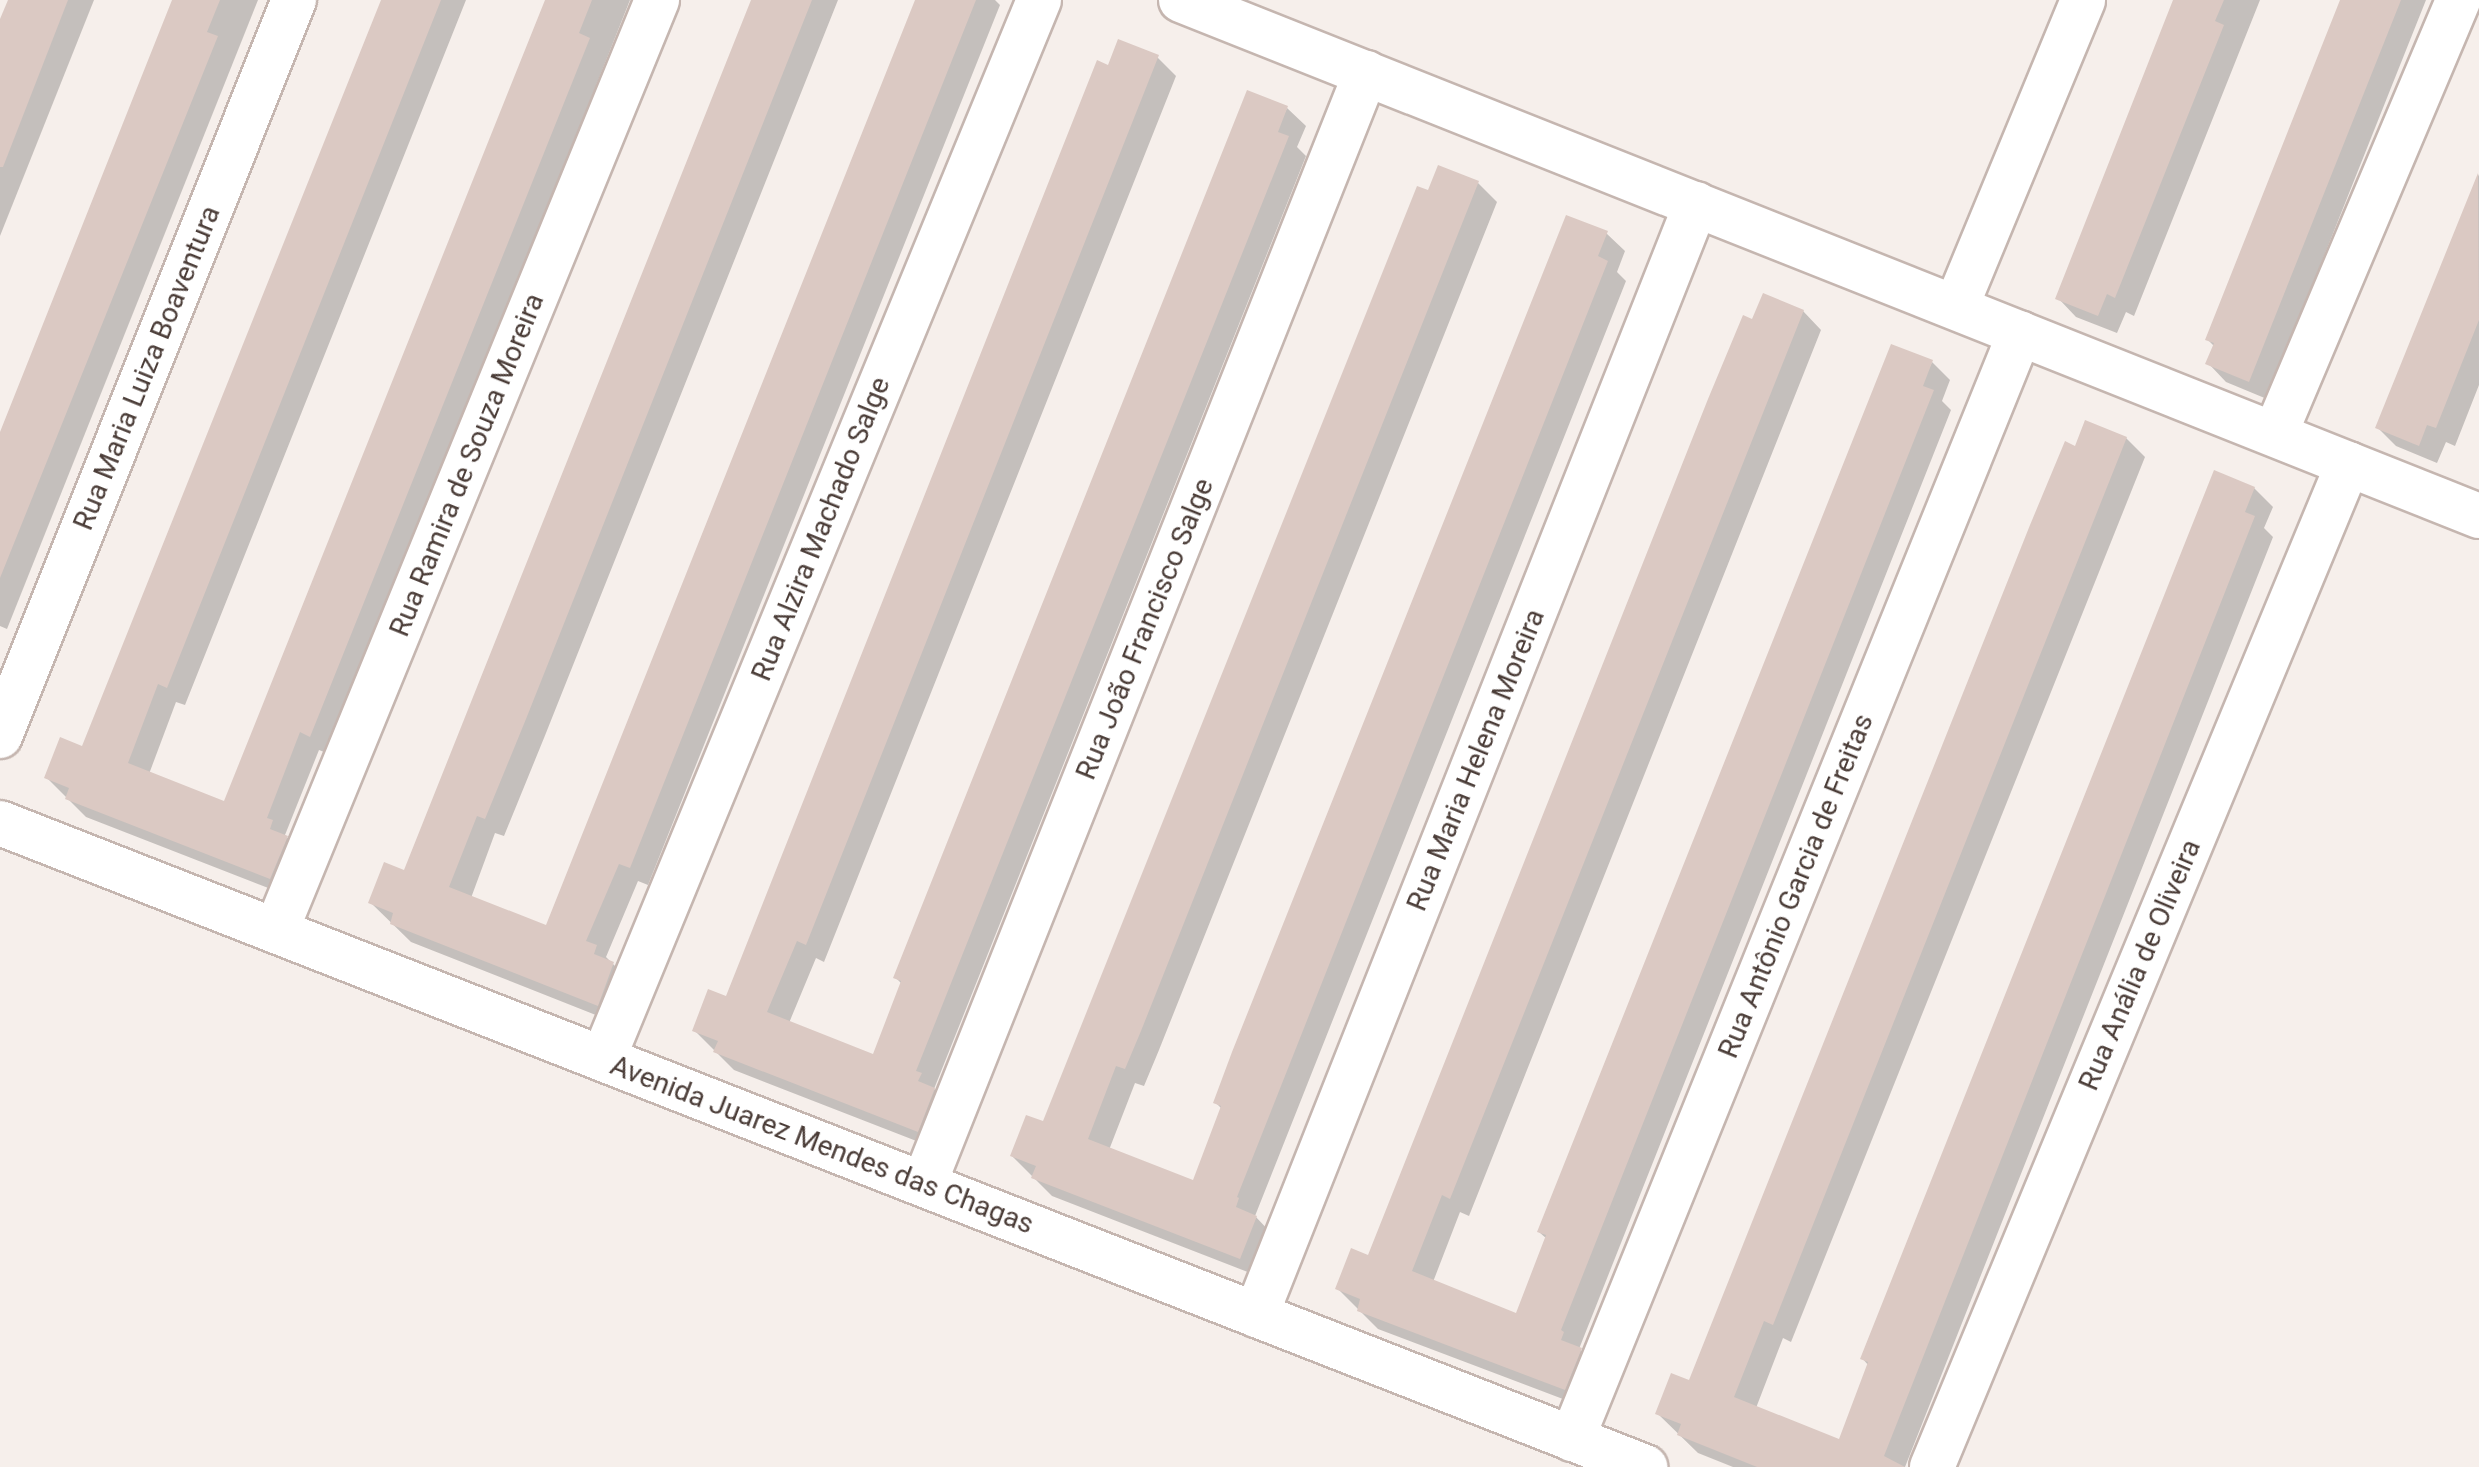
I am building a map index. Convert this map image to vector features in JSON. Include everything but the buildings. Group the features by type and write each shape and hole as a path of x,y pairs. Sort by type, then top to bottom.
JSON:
{"street":[{"name":"Rua Maria Luiza Boaventura","path":"0,736 294,0"},
{"name":"Rua Ramira de Souza Moreira","path":"276,931 657,0"},
{"name":"Rua Alzira Machado Salge","path":"603,1059 1039,0"},
{"path":"1181,0 2479,516"},
{"path":"1956,307 2083,0"},
{"path":"2275,434 2458,0"},
{"name":"Rua João Francisco Salge","path":"924,1184 1366,73"},
{"name":"Rua Maria Helena Moreira","path":"1256,1315 1696,204"},
{"name":"Rua Antônio Garcia de Freitas","path":"1572,1439 2020,333"},
{"name":"Rua Anália de Oliveira","path":"1932,1467 2348,464"},
{"name":"Avenida Juarez Mendes das Chagas","path":"0,823 1645,1467"}]}
